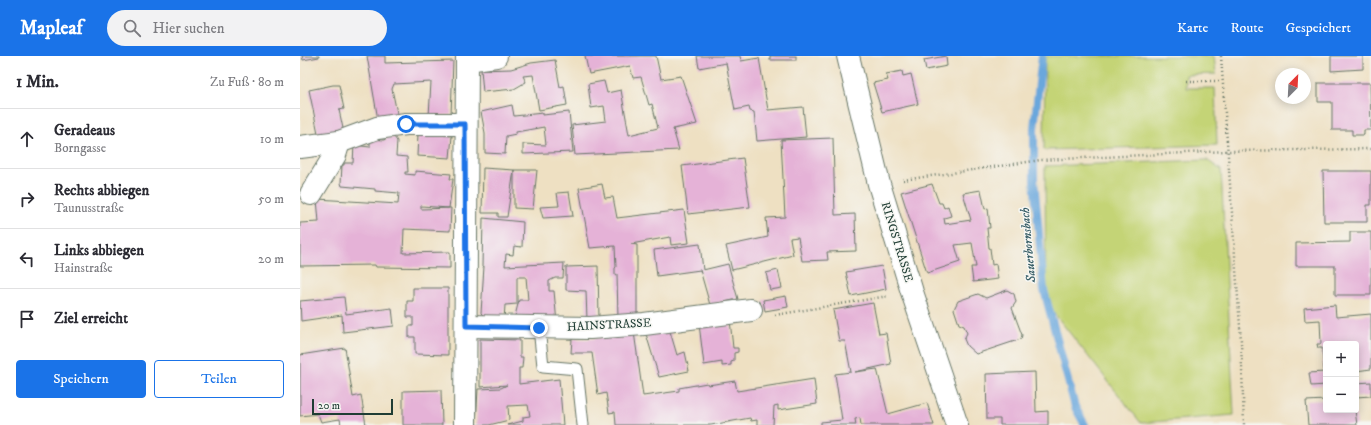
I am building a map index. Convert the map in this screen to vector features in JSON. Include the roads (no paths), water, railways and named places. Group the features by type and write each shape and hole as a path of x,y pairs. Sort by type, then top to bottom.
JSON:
{"street":[{"path":"465,425 465,124 467,58 496,56"},
{"name":"RINGSTRASSE","path":"848,56 879,184 912,292 958,425"},
{"path":"300,147 339,142 377,128 406,124 465,124"},
{"path":"311,194 335,155 339,142"},
{"name":"HAINSTRASSE","path":"466,326 590,328 644,324 751,310"}],"lane":[{"path":"539,328 543,366 577,369 583,425"}],"waterway":[{"name":"Sauerbornsbach","path":"1042,56 1034,128 1034,180 1044,290 1075,407 1085,425"}]}
